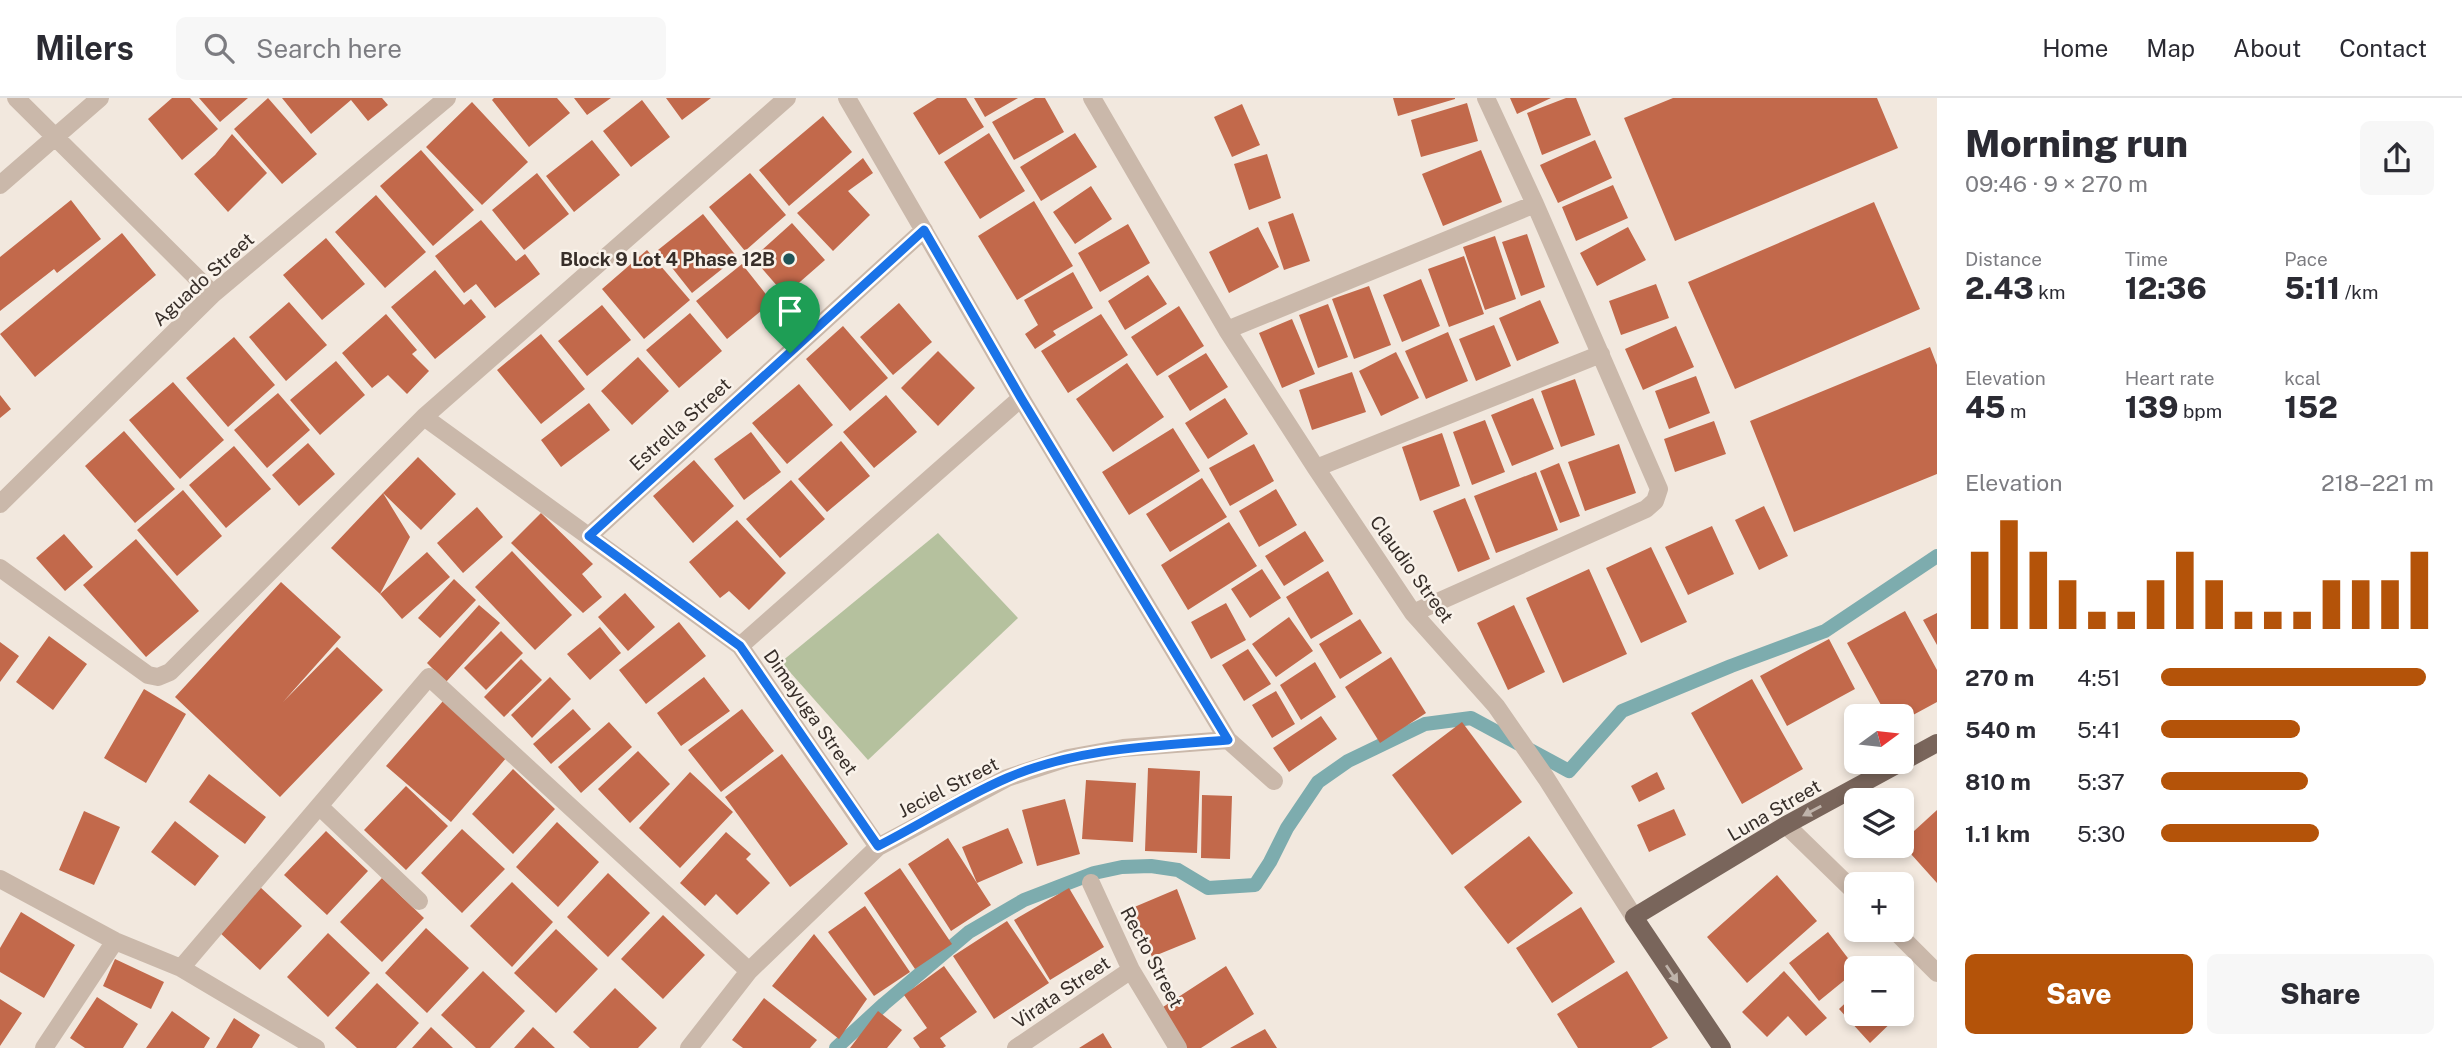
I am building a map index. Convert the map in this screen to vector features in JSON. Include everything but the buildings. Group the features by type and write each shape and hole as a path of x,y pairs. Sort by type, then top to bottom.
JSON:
{"main road":[{"name":"Luna Street","path":"1634,917 1786,825 1937,743"},
{"name":"Claudio Street","path":"1634,917 1722,1048"}],"street":[{"path":"16,98 213,294"},
{"path":"0,185 100,98"},
{"name":"Aguado Street","path":"0,504 213,294 447,98"},
{"path":"0,568 148,675 159,677 170,672 424,416 787,98"},
{"path":"848,98 1021,398 1228,740 1274,781"},
{"name":"Claudio Street","path":"1092,98 1227,330 1316,468 1413,614 1496,706 1546,778 1634,917"},
{"path":"1413,614 1646,509 1655,501 1659,489 1486,98"},
{"path":"1227,330 1535,204"},
{"name":"Estrella Street","path":"589,536 924,230"},
{"path":"1316,468 1601,354"},
{"path":"740,646 1021,398"},
{"name":"Dimayuga Street","path":"424,416 740,646 878,846"},
{"path":"181,968 429,677 749,971"},
{"name":"Jeciel Street","path":"689,1048 749,971 878,846 1007,778 1068,758 1123,748 1228,740"},
{"path":"318,806 419,901"},
{"path":"1786,825 1844,881"},
{"path":"0,879 116,942 181,968 316,1048"},
{"name":"Recto Street","path":"1091,883 1130,970 1178,1048"},
{"path":"44,1048 116,942"},
{"path":"1906,942 1937,973"},
{"name":"Virata Street","path":"1016,1048 1130,970"}],"green space":[{"path":"938,533 1018,618 868,760 781,662"}],"waterway":[{"path":"836,1048 969,932 1024,900 1094,873 1122,867 1151,866 1178,870 1208,888 1255,885 1287,828 1318,782 1348,761 1425,724 1471,718 1569,771 1622,711 1825,631 1937,556"}],"place":[{"name":"Block 9 Lot 4 Phase 12B","path":"789,259"}],"route":[{"path":"924,230 1021,398 1228,740 1123,748 1068,758 1007,778 878,846 740,646 589,536 790,353 924,230"}]}
